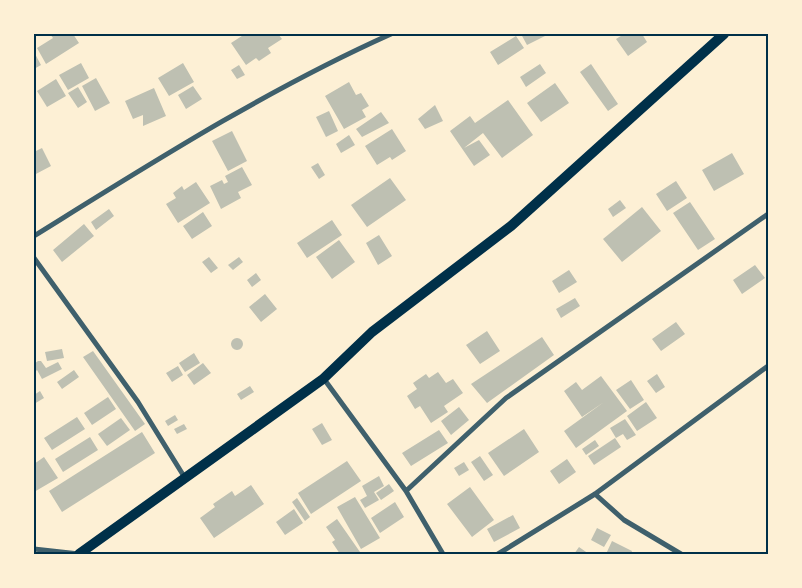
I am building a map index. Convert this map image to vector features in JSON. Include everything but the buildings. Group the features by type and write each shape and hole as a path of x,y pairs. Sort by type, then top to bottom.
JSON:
{"main road":[{"path":"80,554 323,379 372,332 511,226 724,34"}],"street":[{"path":"34,236 191,138 328,62 391,34"},
{"path":"406,491 506,398 768,214"},
{"path":"34,258 138,402 185,478"},
{"path":"498,554 595,494 768,366"},
{"path":"323,379 406,491 443,554"},
{"path":"595,494 624,520 681,554"},
{"path":"34,549 80,554"}]}
